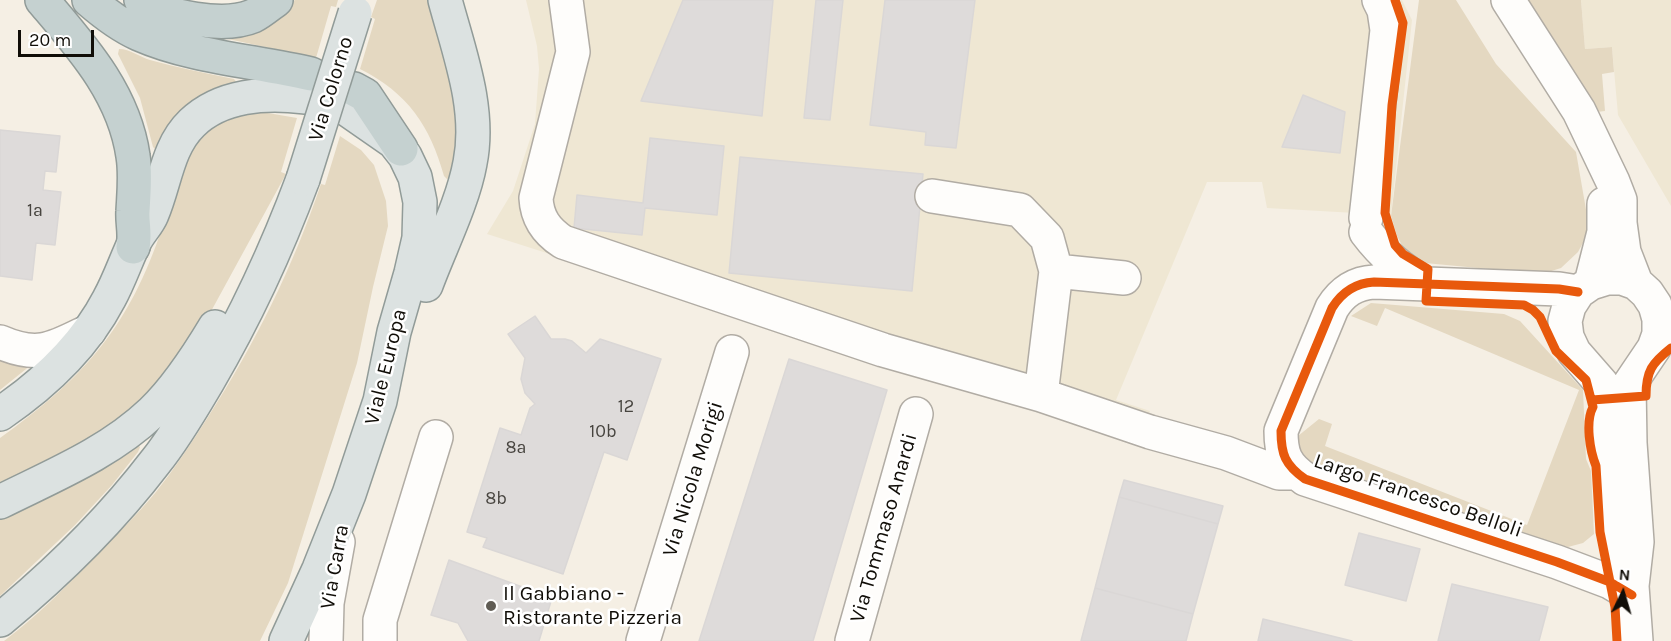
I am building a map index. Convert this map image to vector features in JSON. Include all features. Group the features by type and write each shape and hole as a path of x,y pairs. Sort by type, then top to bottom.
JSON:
{"highway":[{"path":"42,0 98,70 116,100 122,116 131,143 135,171 133,247"},
{"path":"89,0 121,24 155,40 307,86"},
{"path":"141,0 174,14 206,20 231,21 254,16 276,0"},
{"path":"351,100 365,96 401,149"}],"main road":[{"path":"380,401 464,188 470,163 473,138 470,99 445,0"},
{"name":"Via Colorno","path":"299,191 357,6"},
{"path":"0,414 55,371 89,331 108,301 133,247 153,213 168,166 180,139 199,117 219,105 307,86"},
{"name":"Viale Europa","path":"286,641 319,569 349,494 380,401 394,332 414,262 420,226 418,189 401,149"},
{"path":"0,501 102,449 151,413 165,399 192,363 225,310 264,238 287,214 299,191"},
{"path":"0,620 28,597 77,549 125,499 157,460 199,396 246,312 271,262 299,191"}],"street":[{"path":"566,0 573,52 536,198 537,212 542,223 552,235 563,242 883,350 1041,395 1150,432 1226,453 1279,473 1296,473"},
{"path":"1366,218 1387,30 1384,10 1379,0"},
{"path":"1508,0 1579,111 1599,152 1620,200 1624,252 1651,292 1659,320 1665,325 1654,348 1632,368 1616,372 1600,370 1586,363"},
{"path":"1599,152 1605,196 1604,232 1585,287 1569,306 1565,321 1567,337 1574,352 1602,384 1608,408 1609,447 1620,545 1632,591 1636,641"},
{"path":"932,196 1020,210 1047,238 1056,271 1041,395"},
{"path":"1353,287 1366,232 1398,267 1427,285"},
{"path":"1056,271 1124,278"},
{"path":"1226,453 1255,445 1281,431 1332,308 1339,296 1363,282 1559,290 1585,287 1607,278 1614,278 1651,292"},
{"path":"0,342 26,350 48,350 89,331"},
{"name":"Via Nicola Morigi","path":"643,641 732,352"},
{"path":"1632,591 1637,542 1630,443 1629,385 1644,359"},
{"name":"Via Tommaso Anardi","path":"852,641 916,414"},
{"name":"Largo Francesco Belloli","path":"1281,431 1281,448 1284,457 1296,473 1319,485 1568,566 1632,591"},
{"path":"380,641 380,620 436,437"},
{"name":"Via Carra","path":"326,641 327,603 332,565 349,494"}],"shaded area":[{"path":"295,0 338,0 336,7 331,6 316,58 205,34 285,8"},
{"path":"377,0 433,0 456,107 457,146 453,176 447,179 432,142 415,113 391,89 360,69 375,19 371,17"},
{"path":"526,0 1402,0 1412,20 1391,215 1267,208 1262,182 1207,182 1116,400 1150,411 1140,442 487,234 513,191 535,124 539,69 537,46"},
{"path":"1419,0 1456,0 1496,64 1576,152 1588,221 1585,239 1578,252 1561,268 1542,274 1425,263 1405,251 1397,236 1391,216"},
{"path":"1519,0 1581,0 1585,49 1612,47 1614,72 1602,74 1605,111 1597,112"},
{"path":"1581,0 1671,0 1671,206 1618,115 1612,47 1585,49"},
{"path":"119,49 160,63 234,79 237,83 182,110 172,120 156,150 153,147 140,98 118,54"},
{"path":"256,111 297,118 281,172 286,174 197,337 125,419 0,488 0,438 54,396 77,374 115,327 146,270 189,145 204,129 229,118"},
{"path":"340,136 361,150 374,165 386,201 388,226 357,363 288,583 260,641 4,641 51,601 134,517 170,474 190,445 242,361 272,304 321,184 325,185"},
{"path":"1371,303 1504,314 1520,321 1583,390 1586,459 1591,471 1594,534 1583,543 1568,547 1324,484 1300,459 1298,436 1319,419 1332,424 1325,446 1527,525 1579,390 1385,308 1377,326 1351,316"},
{"path":"0,355 31,365 0,390"},
{"path":"138,445 140,447 138,452 112,485 75,525 0,596 0,513"}],"building":[{"path":"683,0 773,0 762,116 641,101"},
{"path":"816,0 843,0 830,120 804,118"},
{"path":"885,0 975,0 956,148 925,145 926,132 870,125"},
{"path":"1303,95 1345,112 1340,153 1282,147"},
{"path":"0,130 60,136 56,172 45,171 43,190 61,192 55,245 36,243 32,280 0,276"},
{"path":"650,138 724,146 717,215 645,208 642,235 574,228 577,195 643,203"},
{"path":"740,157 923,174 912,291 729,273"},
{"path":"535,316 551,339 572,341 586,353 600,339 661,359 627,460 604,452 563,574 483,547 487,538 467,532 500,428 521,435 530,408 535,404 525,393 521,379 525,358 508,334"},
{"path":"789,359 887,390 813,641 699,641"},
{"path":"1124,480 1223,506 1218,524 1119,497"},
{"path":"1119,497 1218,524 1193,614 1095,588"},
{"path":"1359,533 1420,549 1406,601 1345,585"},
{"name":"Il Gabbiano - Ristorante Pizzeria","path":"449,560 552,598 539,641 468,641 458,623 431,615"},
{"path":"1452,584 1548,607 1539,641 1438,641"},
{"path":"1095,588 1193,614 1186,641 1081,641"},
{"path":"1263,619 1352,641 1258,641"}],"cycle path":[{"path":"1395,0 1403,23 1392,105 1385,213 1395,245 1403,254 1428,269 1426,301 1524,305 1540,317 1556,351 1586,380 1593,407 1589,420 1589,436 1596,466 1600,532 1615,607 1617,641"},
{"path":"1578,292 1559,289 1374,282 1355,286 1340,297 1332,308 1281,431 1283,453 1293,469 1305,479 1557,562 1610,582 1632,595"},
{"path":"1592,400 1646,396 1647,380 1651,368 1671,348"}],"place":[{"name":"Il Gabbiano - Ristorante Pizzeria","path":"491,606"}]}
